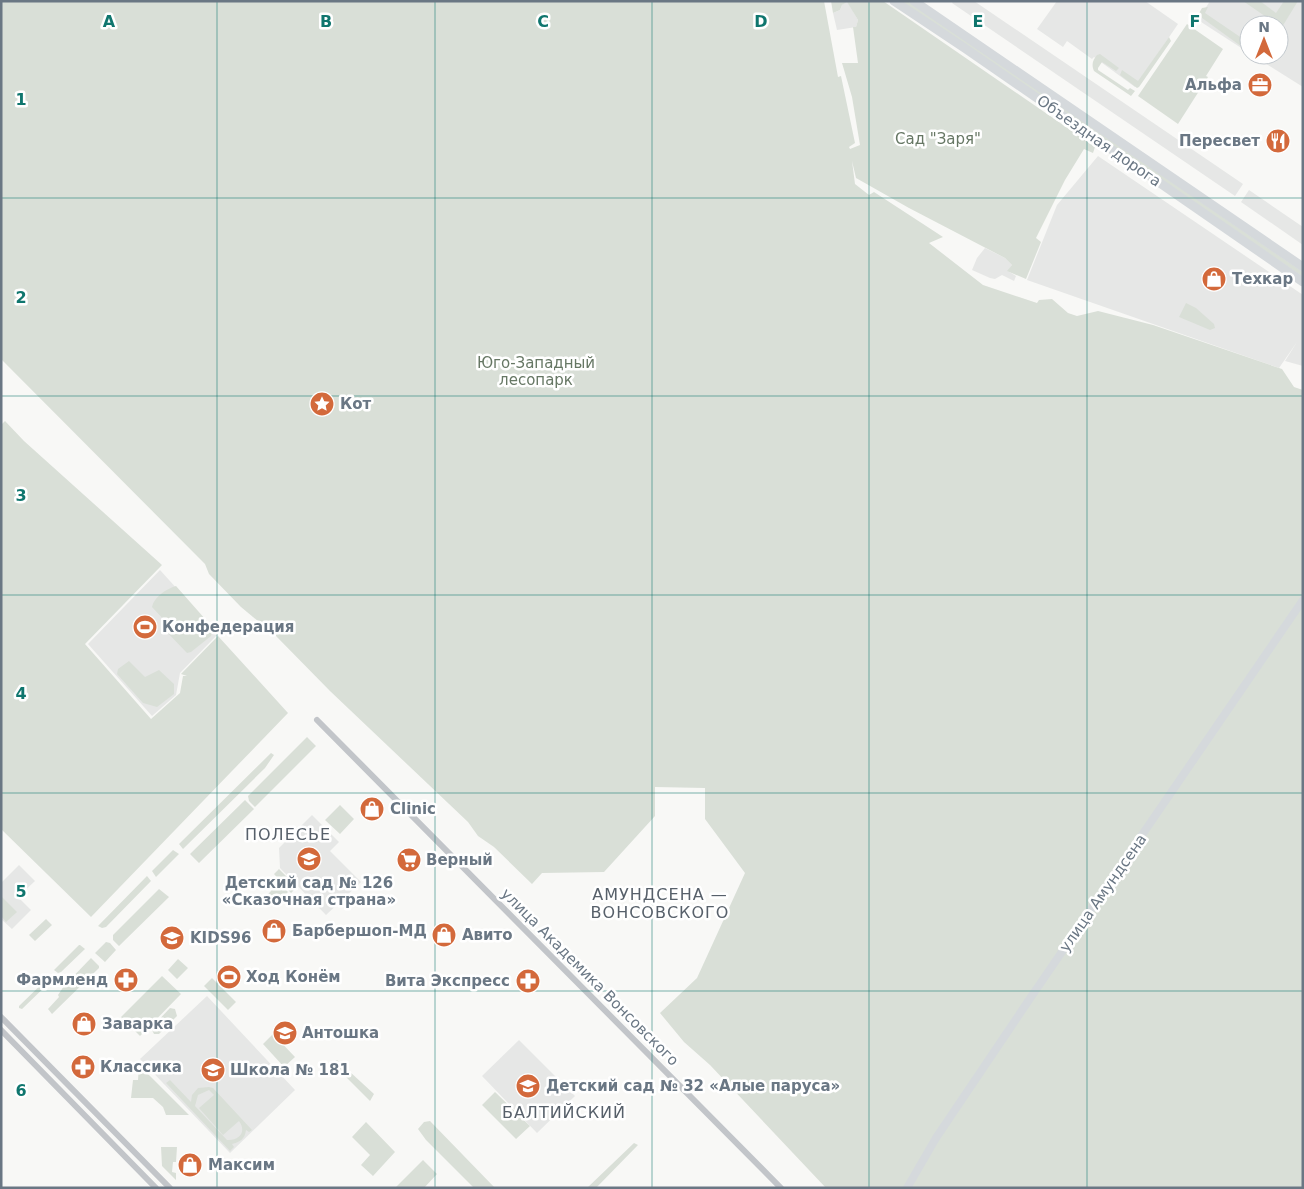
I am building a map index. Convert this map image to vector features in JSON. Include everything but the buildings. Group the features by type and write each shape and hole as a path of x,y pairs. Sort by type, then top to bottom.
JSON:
{"main road":[{"name":"Объездная дорога","path":"894,1 1303,282"},
{"name":"Объездная дорога","path":"914,1 1303,267"},
{"name":"улица Амундсена","path":"907,1188 936,1138 1303,600"}],"street":[{"name":"улица Академика Вонсовского","path":"317,720 782,1188"},
{"path":"1,1017 170,1188"},
{"path":"10,1026 2,1033 156,1188"}],"shaded area":[{"path":"847,1 858,20 856,27 837,30 833,13 840,10"},
{"path":"953,1 974,1 1243,184 1235,196 952,3"},
{"path":"1057,1 1145,1 1178,24 1135,87 1094,57 1092,59 1067,41 1063,47 1037,29"},
{"path":"1210,1 1303,1 1303,87 1268,65 1289,65 1289,15 1239,15 1239,47 1198,20"},
{"path":"1098,156 1303,295 1303,366 1285,361 1297,342 1279,368 1027,280 1057,205"},
{"path":"1249,190 1303,227 1303,245 1241,202"},
{"path":"985,248 1005,258 1012,265 1008,271 1016,276 1014,281 1002,275 995,279 990,278 972,270 977,258"},
{"path":"160,570 218,634 180,673 176,695 152,716 88,644"},
{"name":"Детский сад № 126 «Сказочная страна»","path":"312,815 339,842 330,851 361,882 326,915 280,868 279,848"},
{"path":"19,865 35,881 18,897 31,910 12,929 1,919 1,883"},
{"name":"Школа № 181","path":"207,996 295,1090 230,1153 140,1059"},
{"name":"Детский сад № 32 «Алые паруса»","path":"519,1040 575,1096 537,1133 482,1076"}],"green space":[{"name":"Юго-Западный лесопарк","path":"1,1 824,1 838,77 841,76 855,143 849,147 850,149 860,145 852,97 842,63 858,63 853,27 856,27 858,20 847,2 842,5 840,10 833,13 831,1 883,1 1095,147 1093,153 1084,149 1065,180 1036,238 1041,242 1026,279 1007,271 1012,265 1005,258 856,178 852,161 855,184 869,195 874,192 943,237 929,243 983,285 1037,303 1039,300 1052,299 1068,313 1077,316 1098,311 1153,325 1282,369 1294,387 1303,390 1303,1188 826,1188 710,1065 684,1042 660,1013 697,978 745,873 705,819 705,788 655,787 655,816 604,872 542,873 532,884 494,847 478,836 468,822 330,691 276,636 241,607 209,574 205,564 1,359"},
{"path":"900,1 908,1 1303,272 1303,277"},
{"path":"1243,1 1260,1 1276,13 1284,1 1298,1 1289,16 1263,15"},
{"path":"1208,7 1205,13 1239,36 1239,45 1198,15 1202,8"},
{"path":"1187,24 1223,49 1206,76 1208,77 1178,124 1138,96"},
{"path":"1169,37 1171,41 1139,87 1137,88 1120,75 1122,70 1138,81"},
{"path":"1100,54 1119,68 1116,71 1102,62 1098,70 1128,90 1130,88 1135,91 1131,96 1094,71 1094,60"},
{"path":"1186,303 1196,308 1214,324 1215,328 1210,330 1179,317"},
{"path":"5,421 24,441 162,565 85,644 151,719 180,693 183,676 187,676 181,674 218,636 288,713 91,917 1,829 1,425"},
{"path":"176,586 213,628 211,636 187,653 162,627 165,621 152,607 155,600 161,594"},
{"path":"129,661 145,677 159,670 174,684 174,694 157,707 143,703 117,674 118,669"},
{"path":"307,737 316,746 255,807 249,801 248,796"},
{"path":"271,753 274,755 265,768 183,849 179,844"},
{"path":"245,800 254,809 199,863 190,854"},
{"path":"340,805 354,819 340,834 325,820"},
{"path":"173,850 179,854 156,877 152,871"},
{"path":"279,869 297,887 291,893 274,874"},
{"path":"147,876 151,881 106,927 98,926"},
{"path":"279,883 288,892 275,905 266,896"},
{"path":"159,889 169,897 119,946 113,940 113,935"},
{"path":"1,896 17,912 6,922 1,916"},
{"path":"46,919 52,925 35,941 29,935"},
{"path":"106,942 110,943 116,950 105,962 95,953"},
{"path":"79,945 85,949 61,972 58,973 54,970"},
{"path":"91,958 99,968 52,1014 48,1009 59,997 58,995 64,986"},
{"path":"178,959 188,968 177,979 168,970"},
{"path":"51,975 52,980 22,1009 19,1008 19,1006"},
{"path":"162,976 181,994 140,1036 121,1017"},
{"path":"212,978 236,1002 228,1010 204,986"},
{"path":"170,1008 175,1009 177,1016 159,1034 154,1034 151,1028"},
{"path":"273,1034 295,1057 284,1067 263,1044"},
{"path":"337,1060 374,1094 370,1101 332,1063"},
{"path":"139,1065 189,1115 166,1115 163,1107 153,1098 131,1098 133,1080 138,1080"},
{"path":"170,1080 191,1102 192,1095 198,1088 213,1088 252,1130 249,1132 246,1130 242,1140 232,1144 234,1147 230,1151 166,1083","holes":["209,1090 214,1095 199,1108 223,1135 239,1121 242,1132 235,1139 227,1140 195,1106 198,1095"]},
{"path":"495,1092 530,1126 516,1139 482,1105"},
{"path":"430,1121 495,1188 474,1188 426,1140 418,1129 424,1122"},
{"path":"366,1122 395,1152 373,1176 361,1165 370,1155 352,1137"},
{"path":"634,1143 638,1145 596,1188 587,1188"},
{"path":"161,1147 177,1147 176,1162 173,1162 172,1172 176,1173 176,1180 162,1166"},
{"path":"423,1160 437,1174 424,1188 396,1187"}],"place":[{"name":"Альфа","path":"1260,85"},
{"name":"Пересвет","path":"1278,141"},
{"name":"Техкар","path":"1214,279"},
{"name":"Кот","path":"322,404"},
{"name":"Конфедерация","path":"145,627"},
{"name":"Clinic","path":"372,809"},
{"name":"Детский сад № 126 «Сказочная страна»","path":"309,859"},
{"name":"Верный","path":"409,860"},
{"name":"Барбершоп-МД","path":"274,931"},
{"name":"Авито","path":"444,935"},
{"name":"KIDS96","path":"172,938"},
{"name":"Ход Конём","path":"229,977"},
{"name":"Фармленд","path":"126,980"},
{"name":"Вита Экспресс","path":"528,981"},
{"name":"Заварка","path":"84,1024"},
{"name":"Антошка","path":"285,1033"},
{"name":"Классика","path":"83,1067"},
{"name":"Школа № 181","path":"213,1070"},
{"name":"Детский сад № 32 «Алые паруса»","path":"528,1086"},
{"name":"Максим","path":"190,1165"}],"district":[{"name":"ПОЛЕСЬЕ","path":"288,834"},
{"name":"АМУНДСЕНА — ВОНСОВСКОГО","path":"660,903"},
{"name":"БАЛТИЙСКИЙ","path":"564,1112"}],"park label":[{"name":"Сад \"Заря\"","path":"938,139"}]}
